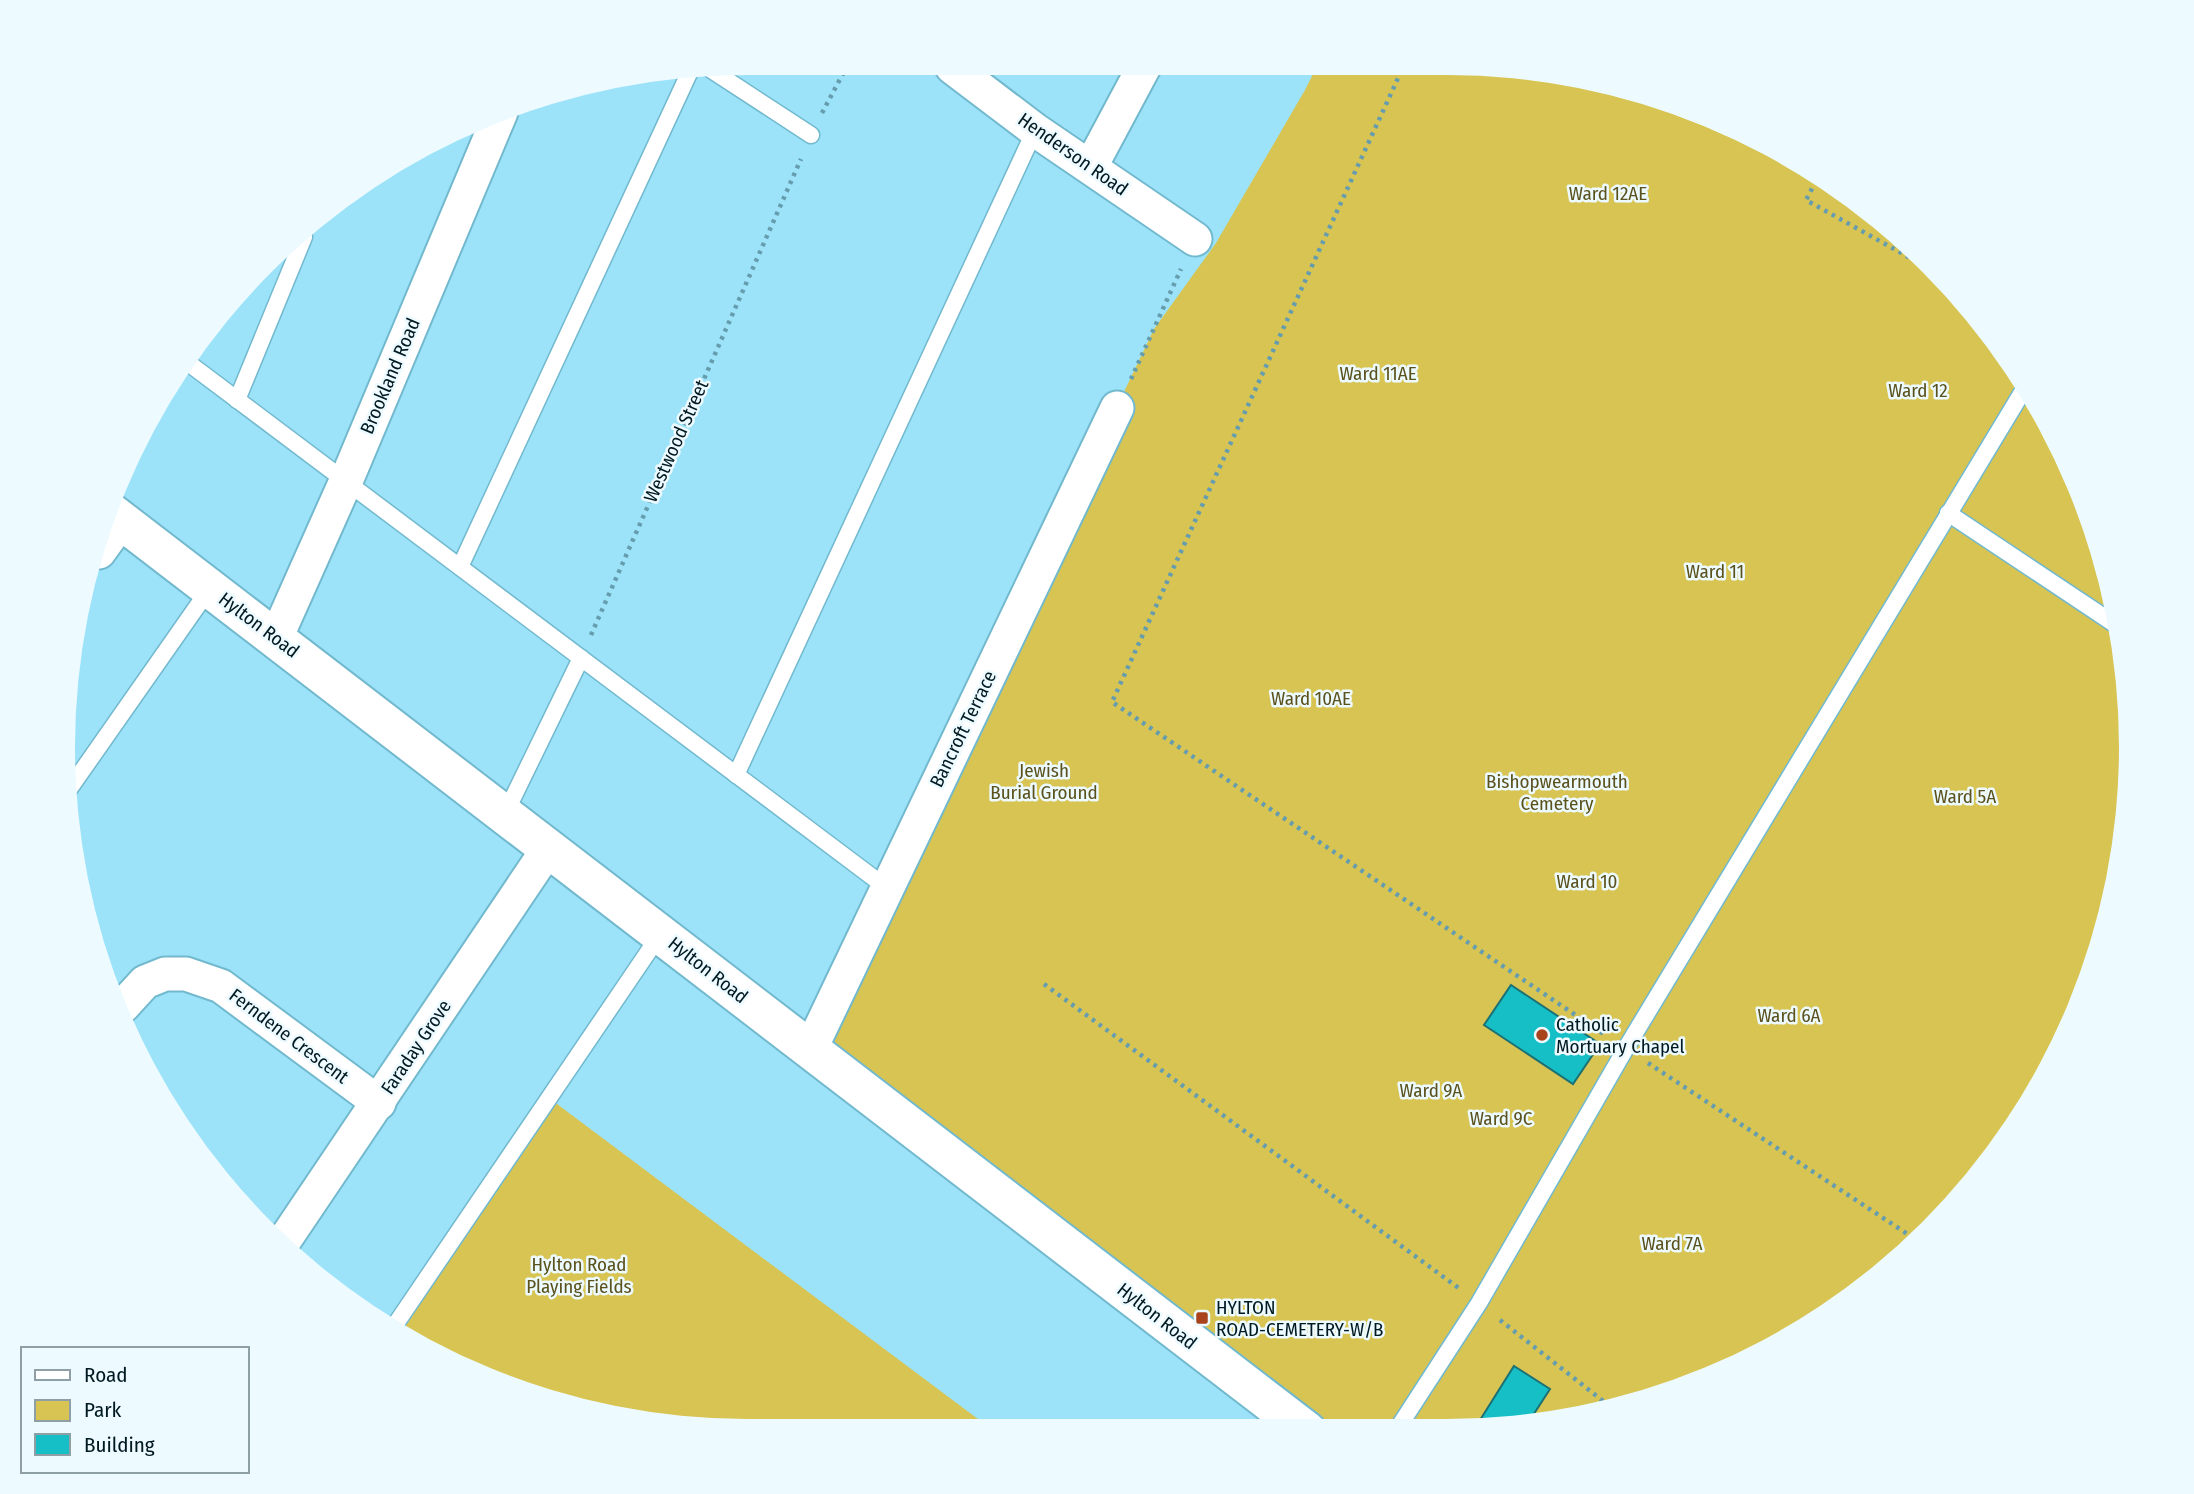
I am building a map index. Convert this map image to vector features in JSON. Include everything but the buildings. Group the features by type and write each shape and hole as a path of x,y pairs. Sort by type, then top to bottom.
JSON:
{"street":[{"name":"Henderson Road","path":"963,75 1035,130 1195,239"},
{"path":"1091,166 1140,75"},
{"name":"Brookland Road","path":"276,638 346,481 496,124"},
{"name":"Bancroft Terrace","path":"810,1050 1117,408"},
{"name":"Hylton Road","path":"117,516 1291,1419"},
{"name":"Faraday Grove","path":"287,1236 548,849"},
{"name":"Ferndene Crescent","path":"126,1003 145,982 165,974 186,974 221,986 379,1103"}],"lane":[{"path":"721,76 811,135"},
{"path":"460,567 687,78"},
{"path":"736,775 1035,130"},
{"path":"237,400 301,245"},
{"path":"193,367 887,888"},
{"path":"1404,1419 1479,1303 1626,1048 2020,396"},
{"path":"1948,513 2106,619"},
{"path":"76,779 210,588"},
{"path":"505,814 581,658"},
{"path":"398,1321 661,933"}],"path":[{"name":"Westwood Street","path":"581,658 811,135 842,75"},
{"path":"1399,75 1112,702 1908,1235"},
{"path":"1814,184 1806,200 1902,254"},
{"path":"1117,408 1195,239"},
{"path":"1044,984 1479,1303 1602,1400"}],"green space":[{"name":"Bishopwearmouth Cemetery","path":"1312,75 1491,77 1578,88 1621,98 1704,126 1783,165 1820,188 1890,242 1922,272 1980,338 2006,374 2029,411 2068,490 2096,573 2106,616 2113,659 2119,747 2113,835 2106,878 2096,921 2068,1004 2029,1083 2006,1120 1952,1190 1922,1222 1856,1280 1820,1306 1783,1329 1704,1368 1621,1396 1578,1406 1535,1413 1447,1419 1291,1419 810,1050 1154,329 1216,243"},
{"name":"Hylton Road Playing Fields","path":"549,1098 978,1419 747,1419 659,1413 616,1406 573,1396 490,1368 398,1321"}],"place":[{"name":"Catholic Mortuary Chapel","path":"1542,1035"},
{"name":"HYLTON ROAD-CEMETERY-W/B","path":"1202,1318"}],"park label":[{"name":"Ward 12AE","path":"1608,193"},
{"name":"Ward 11AE","path":"1378,373"},
{"name":"Ward 12","path":"1918,390"},
{"name":"Ward 11","path":"1715,571"},
{"name":"Ward 10AE","path":"1311,698"},
{"name":"Jewish Burial Ground","path":"1044,781"},
{"name":"Ward 5A","path":"1965,796"},
{"name":"Ward 10","path":"1587,881"},
{"name":"Ward 6A","path":"1789,1015"},
{"name":"Ward 9A","path":"1431,1090"},
{"name":"Ward 9C","path":"1501,1118"},
{"name":"Ward 7A","path":"1672,1243"}]}
